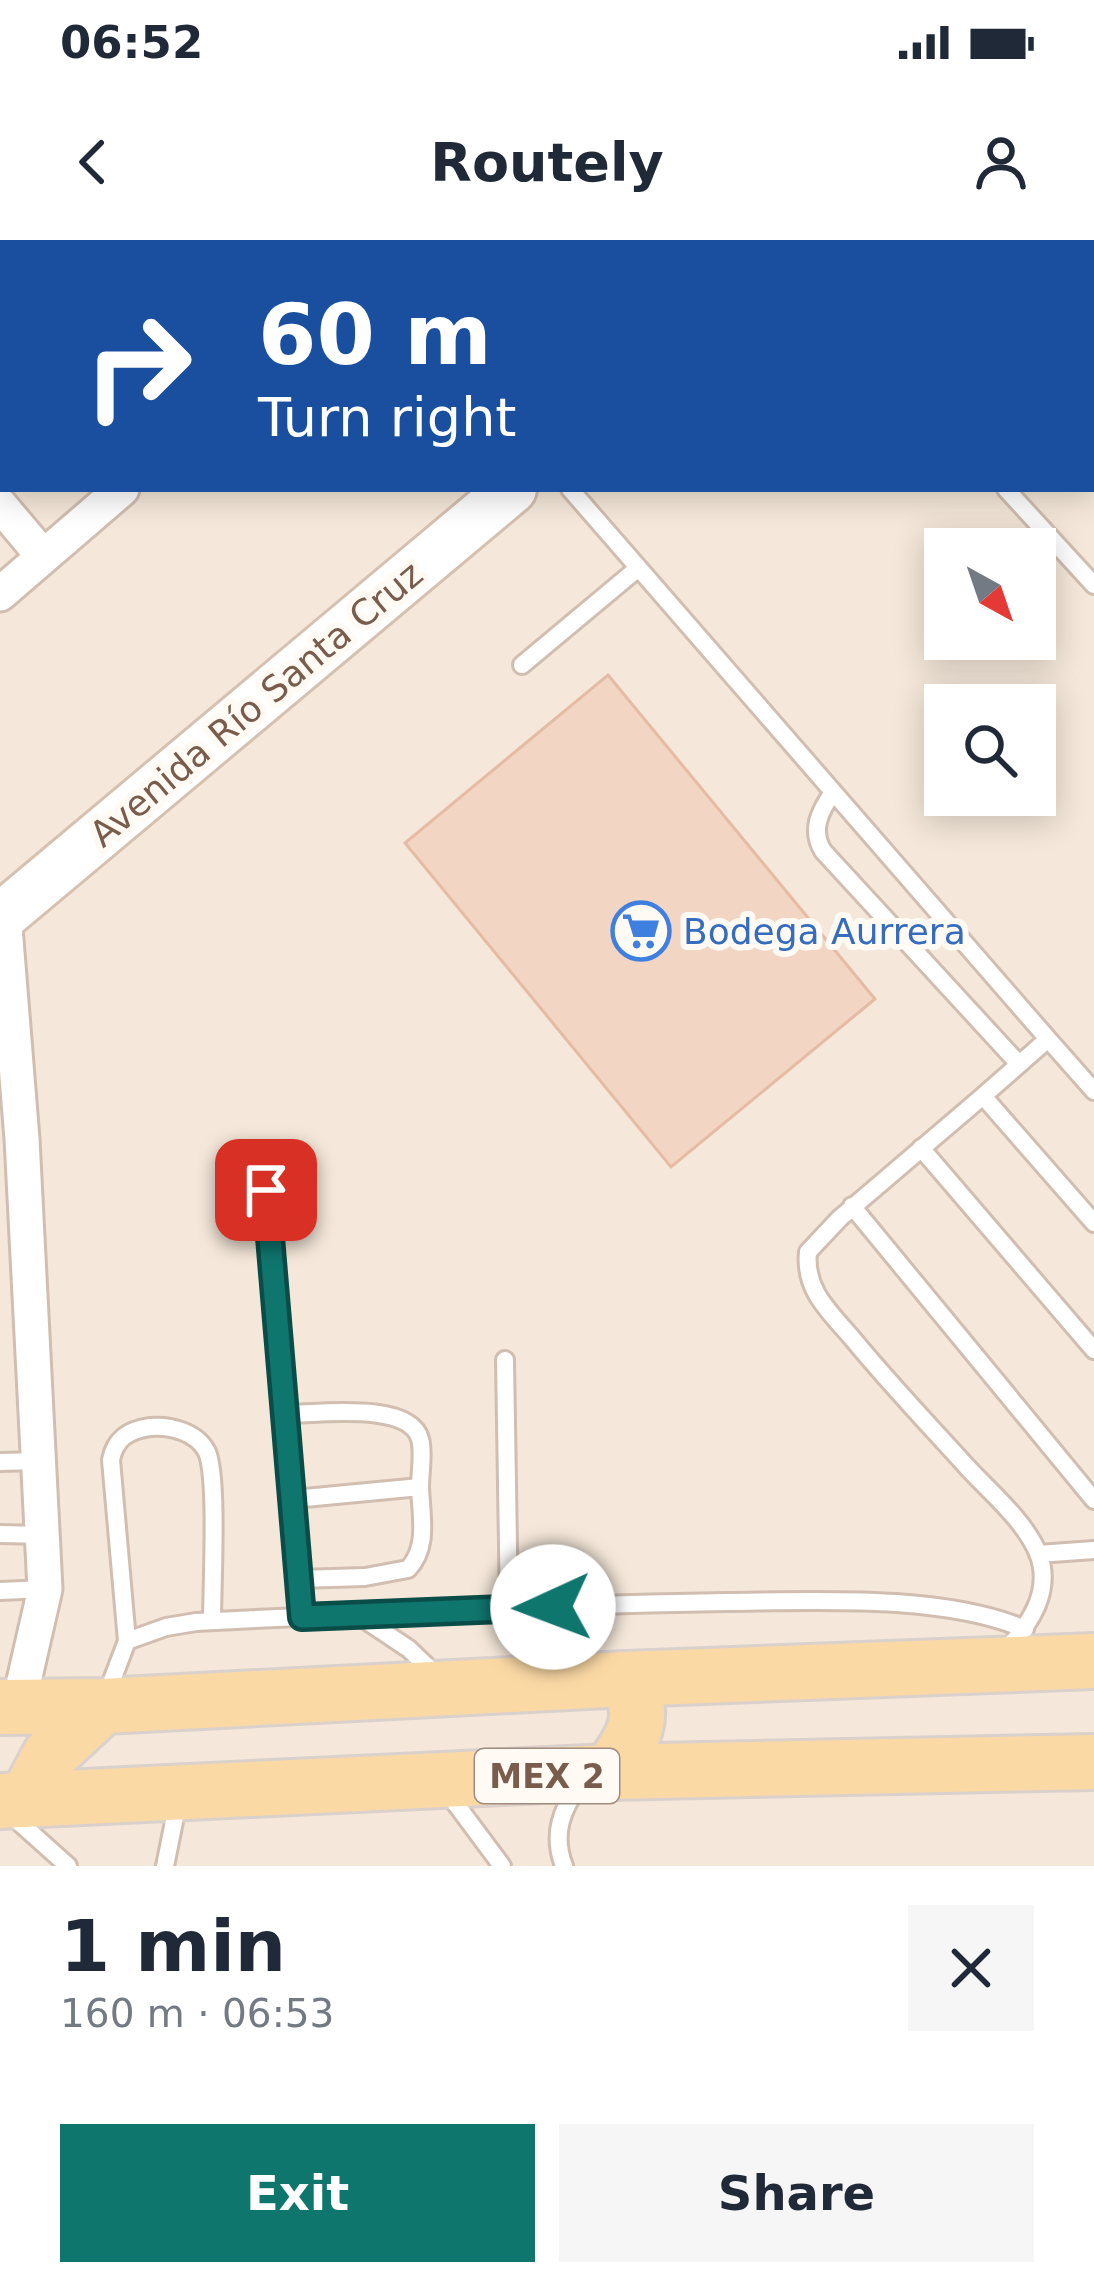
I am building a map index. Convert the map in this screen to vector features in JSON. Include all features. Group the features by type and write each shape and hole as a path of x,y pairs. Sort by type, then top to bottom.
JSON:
{"main road":[{"name":"Avenida Río Santa Cruz","path":"2,917 508,492"},
{"path":"6,1716 103,1706 626,1679 1009,1646 1094,1661"},
{"path":"598,1773 626,1750 639,1722 635,1694 626,1679"},
{"path":"9,1802 103,1706"},
{"name":"MEX 2","path":"9,1802 598,1773 1094,1762"}],"street":[{"path":"0,594 118,492"},
{"path":"0,505 43,556"},
{"path":"2,917 45,1589 6,1716"}],"lane":[{"path":"573,492 1094,1091"},
{"path":"1009,492 1094,585"},
{"path":"522,665 637,569"},
{"path":"833,792 817,827 823,851 1018,1063"},
{"path":"1009,1646 1037,1609 1041,1591 1038,1553 1014,1517 892,1386 810,1286 808,1252 852,1206 1048,1039"},
{"path":"983,1096 1094,1223"},
{"path":"921,1148 1094,1350"},
{"path":"266,1190 302,1617"},
{"path":"852,1206 1094,1500"},
{"path":"505,1360 509,1609"},
{"path":"286,1414 385,1414 407,1421 419,1436 422,1543 408,1569 365,1577 299,1579"},
{"path":"103,1706 127,1641 111,1460 117,1442 134,1431 154,1426 190,1434 208,1455 212,1621"},
{"path":"0,1462 40,1461"},
{"path":"294,1499 420,1487"},
{"path":"0,1534 44,1534"},
{"path":"1038,1553 1094,1550"},
{"path":"0,1591 45,1589"},
{"path":"127,1641 166,1627 212,1621 815,1601 997,1617 1009,1646"},
{"path":"358,1615 410,1649 447,1688"},
{"path":"565,1866 557,1841 564,1809 598,1773"},
{"path":"439,1782 502,1866"},
{"path":"165,1866 181,1793"},
{"path":"9,1802 68,1866"}],"shaded area":[{"path":"0,492 1094,492 1094,1866 0,1866"}],"building":[{"path":"608,675 875,999 671,1167 405,843"}],"place":[{"name":"Bodega Aurrera","path":"641,931"}],"route":[{"path":"266,1190 302,1617 553,1607"}]}
